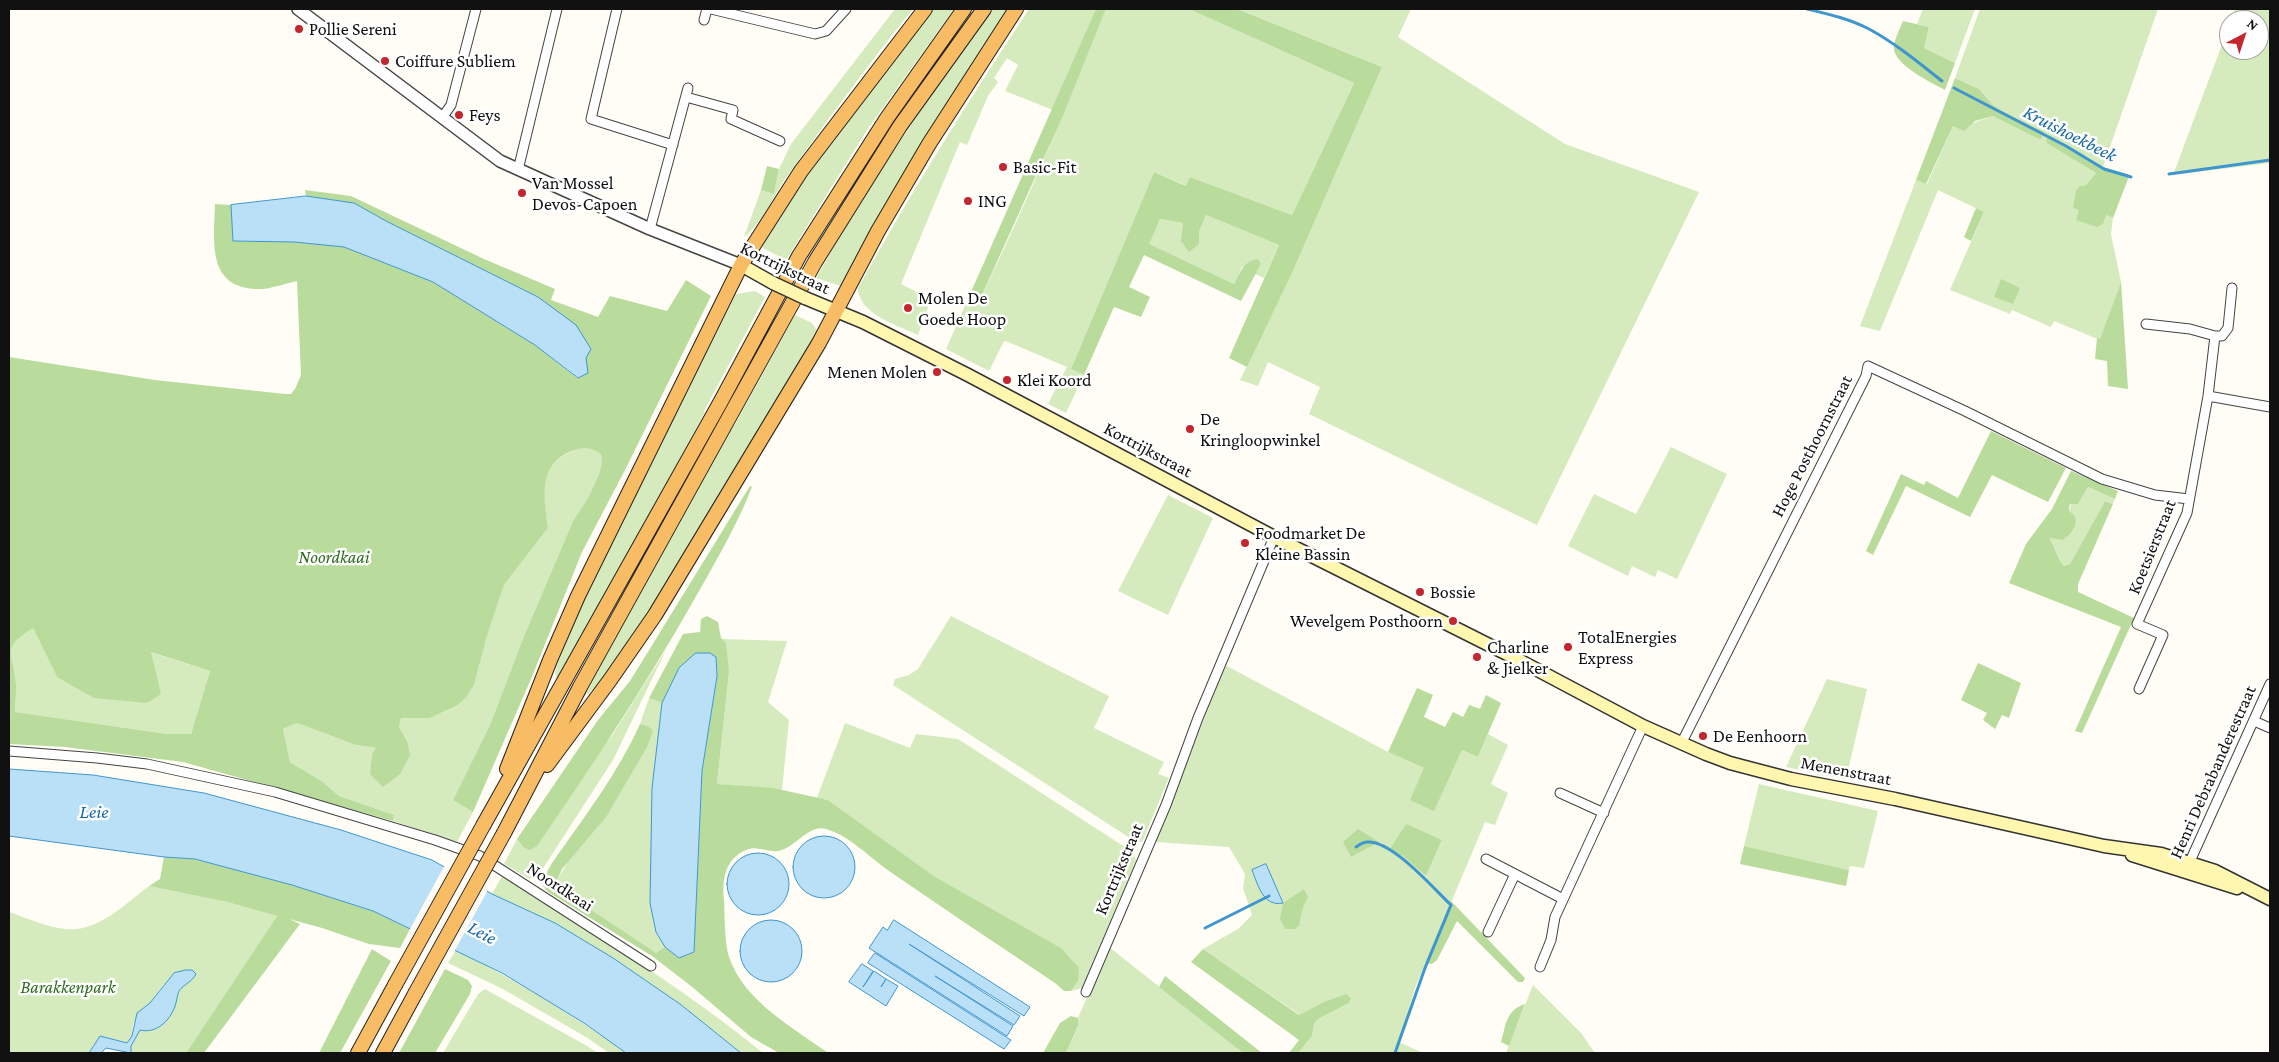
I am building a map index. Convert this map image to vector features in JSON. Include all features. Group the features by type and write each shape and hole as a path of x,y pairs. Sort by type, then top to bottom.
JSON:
{"highway":[{"path":"358,1053 486,819 720,403 799,256 887,118 964,9"},
{"path":"383,1053 504,833 585,678 815,262 900,126 984,9"},
{"path":"525,793 610,680 655,615 819,343 878,231 929,144 1016,9"},
{"path":"486,819 578,596 741,265 801,172 921,10"}],"main road":[{"name":"Kortrijkstraat","path":"741,265 805,298 863,322 968,375 1274,537 1514,657"},
{"name":"Menenstraat","path":"1514,657 1643,726 1681,744 1730,763 1767,773 1895,799 2104,846 2187,868 2215,871 2270,899"}],"street":[{"name":"Kortrijkstraat","path":"298,9 500,161 650,229 741,265"},
{"path":"442,118 451,105 476,9"},
{"path":"518,170 557,9"},
{"path":"617,9 590,119 673,145"},
{"path":"704,20 706,9"},
{"path":"712,9 815,34 826,31 846,9"},
{"path":"650,229 687,93 733,110 731,119 780,141"},
{"path":"2146,324 2190,329 2222,336 2228,328 2232,288"},
{"name":"Koetsierstraat","path":"2140,689 2163,635 2137,624 2187,513 2208,396 2215,336"},
{"name":"Hoge Posthoornstraat","path":"1681,744 1866,376 1868,366 1965,411 2102,479 2155,496 2189,498"},
{"path":"2208,396 2270,407"},
{"name":"Kortrijkstraat","path":"1086,992 1166,805 1198,718 1274,537"},
{"name":"Henri Debrabanderestraat","path":"2187,868 2270,684"},
{"path":"2254,722 2270,728"},
{"path":"1540,966 1552,940 1555,917 1563,898 1643,726"},
{"name":"Noordkaai","path":"9,751 147,764 275,792 451,845 480,856 650,966"},
{"path":"1560,793 1604,812"},
{"path":"1486,859 1563,898"},
{"path":"1488,932 1514,874"}],"green space":[{"path":"895,9 913,9 816,136 785,179 761,219 744,237 761,190 774,194 779,169 791,144"},
{"path":"931,9 954,9 867,130 786,260 763,248 761,244 816,161"},
{"path":"993,9 1011,9 841,286 816,278 900,141"},
{"path":"1029,9 1096,9 1053,110 1005,91 1018,65 1007,58 994,78 998,82 988,96 967,145 960,142 901,284 931,299 918,335 872,312 860,297 858,288 941,147"},
{"path":"1096,9 1106,9 1062,118 981,297 971,292"},
{"path":"1106,9 1189,9 1354,83 1292,215 1190,177 1187,186 1154,172 1071,369 1084,375 1066,413 1048,404 1067,367 1004,341 989,371 946,349 971,292 981,297 998,262 1046,154"},
{"path":"1189,9 1237,9 1382,67 1293,271 1247,367 1229,358 1279,245 1206,215 1199,232 1199,244 1189,252 1181,241 1183,223 1160,219 1149,244 1234,284 1245,265 1258,259 1261,264 1241,301 1144,255 1129,287 1150,297 1141,317 1114,307 1084,375 1071,369 1154,172 1186,186 1190,177 1292,215 1354,83"},
{"path":"1237,9 1411,9 1398,37 1565,144 1699,192 1537,525 1309,414 1320,387 1268,362 1258,386 1240,380 1293,271 1382,67"},
{"path":"1923,9 1975,9 1955,63 1924,48 1929,27 1917,24"},
{"path":"1980,9 2158,9 2103,167 2086,156 2048,144 2096,173 2086,185 2080,186 2106,215 2113,218 2111,234 2121,282 2100,340 2054,321 2051,327 2012,310 2010,314 1950,290 1984,212 1938,190 1880,331 1860,326 1916,180 1927,184 1953,126 1970,124 1993,116 2044,133 2002,111 1993,105 1979,89 1955,78"},
{"path":"2270,9 2270,163 2173,175 2219,53 2219,60 2269,60 2269,10 2235,10"},
{"path":"1903,21 1929,27 1924,48 1955,63 1945,90 1914,72 1895,54 1895,41"},
{"path":"1955,78 1979,89 1993,105 2002,111 2044,132 2041,139 2037,138 1993,116 1975,121 1964,131 1953,126 1926,184 1916,180"},
{"path":"2049,135 2103,167 2128,174 2128,179 2113,218 2106,215 2103,224 2097,227 2076,220 2079,210 2073,208 2076,191 2080,186 2086,185 2096,173 2048,144 2046,140"},
{"path":"767,166 779,169 774,194 761,190"},
{"name":"Noordkaai","path":"305,190 351,196 484,259 555,289 551,300 598,317 610,296 667,311 686,280 711,296 624,472 582,552 531,679 473,812 453,800 490,725 524,636 573,521 589,496 599,474 602,463 601,454 594,450 576,449 561,457 548,473 545,483 545,505 548,528 504,585 487,636 474,685 466,697 458,705 430,718 401,718 399,727 407,741 410,755 400,774 383,787 370,774 372,755 376,748 356,745 297,723 283,729 290,762 323,782 339,796 394,815 393,821 183,762 65,747 9,744 9,357 155,380 285,394 291,394 301,375 297,281 263,289 245,288 231,282 222,273 217,262 214,234 215,204 231,205 233,241 294,242 344,247 433,282 535,345 577,378 586,366 586,358 538,297 354,203 306,196","holes":["33,628 57,677 94,698 147,703 161,694 151,652 210,671 191,734 167,734 15,712 16,684 11,657 12,646"]},
{"path":"1976,208 1984,212 1971,241 1964,237"},
{"path":"1206,215 1279,245 1264,278 1255,274 1261,264 1242,267 1234,284 1148,244 1160,219 1183,223 1183,230 1199,244 1199,232"},
{"path":"2001,279 2020,288 2013,304 1994,297"},
{"path":"2121,282 2128,389 2108,386 2107,361 2095,359 2097,338 2100,339"},
{"path":"755,291 765,297 705,412 558,681 555,673 557,665 581,606 736,294"},
{"path":"795,315 812,323 818,332 642,624 597,686 582,698 731,425 734,426"},
{"path":"1991,431 2066,468 2048,502 1992,475 1970,517 1906,486 1873,555 1866,551 1901,474 1924,485 1926,481 1958,498"},
{"path":"581,447 593,449 601,454 602,463 599,474 589,496 573,521 524,636 490,725 453,800 473,812 457,842 393,821 394,815 339,796 323,782 290,762 283,729 297,723 356,745 376,748 407,741 399,727 401,718 430,718 458,705 474,685 487,636 504,585 548,528 544,489 550,469 556,461"},
{"path":"1671,447 1727,474 1677,579 1658,570 1655,577 1632,566 1628,576 1568,546 1594,494 1636,514"},
{"path":"2071,471 2118,491 2115,499 2088,487 2078,504 2070,504 2069,510 2076,518 2075,526 2071,532 2063,540 2050,538 2060,561 2064,566 2070,564 2105,501 2113,504 2078,584 2078,592 2134,618 2082,733 2075,731 2121,627 2009,583 2026,544 2052,509"},
{"path":"750,486 752,487 746,502 724,547 636,697 537,846 530,850 523,847 517,839 598,720 630,681"},
{"path":"2088,487 2115,499 2113,504 2105,501 2070,564 2064,566 2050,537 2063,540 2071,504 2078,504"},
{"path":"1168,495 1213,518 1168,615 1118,591"},
{"path":"707,616 718,622 721,638 726,643 729,672 717,784 773,788 828,800 935,877 1061,948 1079,968 1078,981 1071,991 1064,991 1055,983 889,871 851,842 835,832 820,828 808,833 779,851 754,848 746,850 733,859 726,871 724,892 726,944 736,973 757,1000 785,1023 828,1053 779,1053 751,1037 652,956 548,892 543,886 543,879 552,863 611,778 640,724 648,726 653,731 647,747 606,817 562,869 557,880 558,888 656,953 665,947 679,958 694,952 702,771 717,676 716,657 679,668 662,703 649,698 683,634 700,632 701,619"},
{"path":"951,616 1109,696 1094,728 1164,762 1158,774 1169,778 1142,842 1133,840 893,685 895,679 909,675 918,669"},
{"path":"33,628 57,677 150,652 210,671 191,734 167,734 14,712 16,685 9,649 13,640"},
{"path":"721,639 787,641 768,702 789,720 782,790 717,784 729,672"},
{"path":"666,650 613,760 538,876 530,879 504,864 517,839 523,847 613,734"},
{"path":"1978,663 2021,683 2009,718 2002,715 1995,729 1983,720 1987,713 1961,700"},
{"path":"1225,665 1388,752 1424,768 1434,810 1462,750 1478,757 1488,734 1508,745 1491,784 1508,793 1495,825 1485,822 1415,988 1399,1042 1423,1053 1298,1053 1312,1036 1314,1024 1318,1019 1349,1003 1322,1003 1300,1015 1203,949 1238,929 1252,915 1243,888 1245,874 1229,847 1155,842","holes":["1442,840 1426,876 1403,856"]},
{"path":"1827,679 1867,689 1846,779 1786,767"},
{"path":"1417,688 1433,695 1424,717 1445,727 1453,712 1463,717 1469,705 1480,709 1486,695 1501,703 1478,757 1462,750 1434,811 1410,800 1424,768 1388,752"},
{"path":"649,698 662,703 652,788 656,932 665,947 656,954 571,898 558,888 557,880 648,726 640,724"},
{"path":"845,723 910,748 916,734 958,739 1131,851 1136,860 1082,988 1071,991 1078,981 828,800 817,798"},
{"path":"1759,784 1878,811 1864,868 1850,866 1849,870 1744,846"},
{"path":"1406,824 1442,840 1426,876 1403,856 1390,849"},
{"path":"1358,829 1379,842 1351,857 1343,842"},
{"path":"1744,846 1849,870 1846,886 1740,864"},
{"path":"164,857 195,859 292,885 373,911 410,929 400,948 369,944 289,919 300,924 204,1053 186,1053 277,916 227,902 149,886 160,879"},
{"path":"502,876 668,982 763,1053 741,1053 680,1004 613,958 555,923 492,894"},
{"name":"Barakkenpark","path":"149,886 227,902 277,916 186,1053 131,1053 131,1046 140,1030 154,1030 171,1015 164,984 150,1003 143,1008 133,1024 132,1036 127,1043 100,1036 89,1053 9,1053 9,912 51,926 77,929 99,922 110,916"},
{"path":"1304,889 1308,897 1303,907 1299,925 1295,929 1285,929 1280,919 1283,903"},
{"path":"1451,901 1525,978 1523,982 1518,982 1457,921 1437,960 1432,964 1425,963"},
{"path":"1109,947 1243,1053 1066,1053 1078,1027 1078,1018"},
{"path":"372,949 391,961 340,1053 319,1053"},
{"path":"1203,949 1299,1015 1322,1003 1346,994 1351,998 1349,1003 1318,1019 1314,1024 1312,1036 1298,1053 1289,1053 1299,1040 1191,962"},
{"path":"456,950 543,998 626,1053 609,1053 586,1037 501,988 448,963"},
{"path":"445,969 468,980 472,986 470,994 435,1053 399,1053"},
{"path":"1165,976 1262,1053 1243,1053 1159,987"},
{"path":"1533,985 1581,1033 1595,1053 1506,1053"},
{"path":"485,989 598,1053 443,1053 478,994"},
{"path":"1525,1004 1509,1046 1501,1042 1510,1014"},
{"path":"1071,1016 1078,1018 1078,1026 1066,1053 1043,1053 1060,1023"}],"water":[{"path":"306,196 354,203 538,297 576,325 591,349 586,358 588,373 578,378 535,345 433,282 344,247 294,242 233,241 231,205"},
{"path":"696,653 710,653 716,657 717,676 702,771 694,952 679,958 665,947 656,932 650,903 652,788 662,703 679,668"},
{"name":"Leie","path":"9,769 93,775 204,793 341,830 432,860 492,894 555,923 613,958 680,1004 741,1053 626,1053 584,1023 502,973 373,911 292,885 195,859 164,857 9,836"},
{"path":"824,836 836,839 846,845 852,855 855,867 852,879 846,889 836,895 824,898 812,895 802,889 796,879 793,867 796,855 802,845 812,839"},
{"path":"758,853 770,856 780,862 786,872 789,884 786,896 780,906 770,912 758,915 746,912 736,906 730,896 727,884 730,872 736,862 746,856"},
{"path":"1266,864 1283,903 1271,902 1262,894 1259,888 1252,870"},
{"path":"771,920 783,923 793,929 799,939 802,951 799,963 793,973 783,979 771,982 759,979 749,973 743,963 740,951 743,939 749,929 759,923"},
{"path":"894,920 1030,1007 1024,1016 909,944 1020,1016 1014,1025 935,976 1013,1026 1007,1036 869,948 883,927 887,930"},
{"path":"875,953 1011,1040 1004,1049 868,963"},
{"path":"862,964 873,971 863,987 874,971 898,986 886,1006 849,982"},
{"path":"192,970 196,974 179,991 170,1017 157,1028 146,1031 140,1030 131,1046 131,1053 106,1048 101,1053 89,1053 100,1036 127,1043 132,1036 137,1013 150,1003 174,973"}],"pier":[{"path":"446,863 489,888 454,952 409,931"}],"waterway":[{"name":"Kruishoekbeek","path":"1807,9 1862,25 1916,60 1942,81"},
{"name":"Kruishoekbeek","path":"1954,88 2066,146 2104,169 2131,177"},
{"name":"Kruishoekbeek","path":"2169,174 2270,160"},
{"path":"1356,847 1367,842 1377,843 1388,849 1412,866 1451,905 1425,968 1395,1053"},
{"path":"1205,928 1269,896"}],"place":[{"name":"Pollie Sereni","path":"299,29"},
{"name":"Coiffure Subliem","path":"385,61"},
{"name":"Feys","path":"459,115"},
{"name":"Basic-Fit","path":"1003,167"},
{"name":"Van Mossel Devos-Capoen","path":"522,193"},
{"name":"ING","path":"968,201"},
{"name":"Molen De Goede Hoop","path":"908,308"},
{"name":"Menen Molen","path":"937,372"},
{"name":"Klei Koord","path":"1007,380"},
{"name":"De Kringloopwinkel","path":"1190,429"},
{"name":"Foodmarket De Kleine Bassin","path":"1245,543"},
{"name":"Bossie","path":"1420,592"},
{"name":"Wevelgem Posthoorn","path":"1453,621"},
{"name":"TotalEnergies Express","path":"1568,647"},
{"name":"Charline & Jielker","path":"1477,657"},
{"name":"De Eenhoorn","path":"1703,736"}]}
